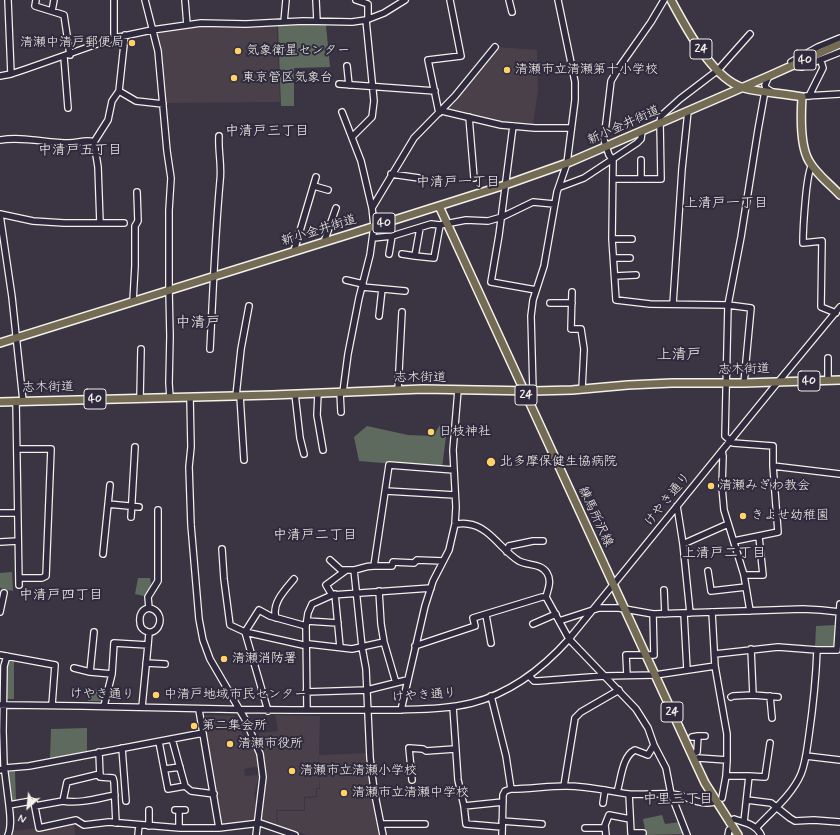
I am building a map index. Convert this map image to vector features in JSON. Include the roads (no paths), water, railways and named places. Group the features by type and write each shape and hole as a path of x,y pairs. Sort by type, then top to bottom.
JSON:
{"main road":[{"name":"24","path":"671,0 695,42 728,80 743,88 805,96"},
{"name":"新小金井街道","path":"0,343 439,206 567,163 660,122 743,88 840,44"},
{"path":"805,96 801,119 806,155 812,165 840,195"},
{"name":"練馬所沢線","path":"439,206 443,224 524,391 693,757 719,799 731,825 738,835"},
{"name":"志木街道","path":"0,402 398,390 534,391 649,384 840,380"}],"street":[{"path":"8,0 11,74"},
{"path":"36,0 35,6 64,15 67,56 68,108"},
{"path":"52,11 54,0"},
{"path":"114,0 114,38"},
{"path":"145,0 158,51 167,151 171,178 169,210 170,398"},
{"path":"185,0 187,25"},
{"path":"284,22 286,0"},
{"path":"316,0 317,21"},
{"path":"352,137 372,117 374,101 367,19 368,4 356,0"},
{"path":"0,76 11,74 67,56 125,35 200,23 246,24 317,21 352,22 384,13 405,0"},
{"path":"440,112 428,60 461,56 450,0"},
{"path":"509,0 512,12"},
{"path":"534,391 531,316 533,300 544,266 554,204 567,163 575,100 575,82 558,0"},
{"path":"664,0 611,81 604,140 613,160 612,239 616,300 650,304 728,305 751,308 744,383"},
{"path":"613,179 661,179 661,116 718,70 750,34"},
{"path":"100,223 98,166 94,142 108,120 112,101 119,91 125,35"},
{"path":"784,69 789,64 818,47 840,38"},
{"path":"372,208 391,174 414,138 440,112 495,48"},
{"path":"793,66 802,68 840,52"},
{"path":"805,96 824,68 821,61"},
{"path":"347,66 349,85"},
{"path":"769,76 765,85 769,90 774,92"},
{"path":"339,84 435,91"},
{"path":"119,91 136,101 163,104"},
{"path":"734,541 778,532 773,446 736,444 730,442 725,436 728,305 741,237 765,91"},
{"path":"805,96 840,94"},
{"path":"673,304 682,169 688,111"},
{"path":"341,412 342,392 348,354 362,285 370,255 374,226 372,208 361,161 342,112"},
{"path":"440,112 501,125 571,128"},
{"path":"469,117 474,178"},
{"path":"513,126 502,217 491,282 536,290"},
{"path":"560,187 584,178 613,160 637,143 640,139 642,131"},
{"path":"210,349 213,276 220,180 218,148 219,136"},
{"path":"0,140 18,138 71,143 90,140 94,142"},
{"path":"641,178 642,160"},
{"path":"812,165 810,168 807,185 803,243 822,241 821,307 836,313"},
{"path":"391,174 419,178"},
{"path":"294,251 316,177"},
{"path":"314,186 328,190"},
{"path":"133,301 135,226 138,221 140,206 137,192"},
{"path":"373,238 392,236 431,224 443,224 466,220 488,221 502,217 533,202 554,204"},
{"path":"324,242 336,208"},
{"path":"19,585 17,449 19,401 16,337 12,291 0,215 33,221 124,223"},
{"path":"402,254 434,258 443,224"},
{"path":"415,256 420,228"},
{"path":"389,254 392,236"},
{"path":"612,239 632,239"},
{"path":"614,258 630,258"},
{"path":"615,276 636,275"},
{"path":"346,280 382,289 405,291"},
{"path":"379,316 382,289"},
{"path":"572,292 571,329 582,329 584,350 582,389"},
{"path":"550,303 572,303"},
{"path":"244,460 238,396 241,349 249,306"},
{"name":"けやき通り","path":"2,705 104,706 199,710 401,710 452,707 491,696 529,676 550,659 569,639 840,307"},
{"path":"398,390 402,312"},
{"path":"140,398 143,368 141,349"},
{"path":"828,358 828,380"},
{"path":"401,710 415,646 431,588 449,550 455,524 453,450 458,390"},
{"path":"318,393 317,415 323,450"},
{"path":"295,394 300,418 304,454"},
{"path":"190,397 191,447 188,467 199,619 203,640 210,659 254,737 262,760 263,777 256,835"},
{"path":"131,517 135,447"},
{"path":"17,449 51,449 46,576 42,578 19,578"},
{"path":"722,450 724,456 722,487 724,510 744,575 750,611"},
{"path":"374,566 389,465 454,470"},
{"path":"773,466 840,474"},
{"path":"104,554 110,485"},
{"path":"386,491 455,495"},
{"path":"108,504 140,507"},
{"path":"677,506 683,544 690,614"},
{"path":"149,608 148,597 158,581 158,510"},
{"path":"0,513 17,513"},
{"path":"455,524 468,524 476,526 492,536 507,552 522,563 536,566 547,573 550,582 546,597 569,639 636,709 648,728 654,745 666,768 671,794 687,835"},
{"path":"683,544 728,524"},
{"path":"744,575 763,575 759,537"},
{"path":"0,542 18,541"},
{"path":"507,552 509,546 533,541 543,541"},
{"path":"222,549 230,625 245,632 303,645 352,648 384,642"},
{"path":"330,560 344,571"},
{"path":"340,648 338,623 333,595 326,585 344,571 359,569 363,566 392,566 393,562 414,563 416,560 443,561"},
{"path":"354,570 362,647 366,669 370,758 382,835"},
{"path":"708,571 711,591 746,587"},
{"path":"276,618 275,614 278,599 294,579"},
{"path":"307,710 306,623 312,604 333,595 357,592 431,588"},
{"path":"664,590 665,614"},
{"path":"379,591 381,624 384,642 396,683"},
{"path":"0,612 4,593"},
{"path":"415,646 475,626 473,618 546,597"},
{"path":"714,654 751,649 790,647 817,650 838,650 840,604"},
{"path":"149,608 156,610 160,618 157,628 153,632 143,630 140,623 142,612 149,608"},
{"path":"559,621 601,608 625,609 653,614 821,610 839,612"},
{"path":"268,710 245,632 259,610 276,618 306,623 338,623"},
{"path":"502,835 503,795 506,791 511,789 581,786 629,794 681,795 694,800 712,803 719,799 726,776 727,734 715,666 712,612"},
{"path":"533,624 556,614"},
{"path":"627,675 626,655 654,655 653,614"},
{"path":"684,614 687,670"},
{"path":"486,615 491,643"},
{"path":"90,672 94,632"},
{"path":"142,707 149,632"},
{"path":"104,706 112,674 114,643 148,645"},
{"path":"751,649 754,695"},
{"path":"757,828 785,798 801,774 806,756 816,672 817,650"},
{"path":"0,655 55,665 52,705"},
{"path":"7,656 4,666 2,705 2,769 11,822 8,835"},
{"path":"146,663 165,664"},
{"path":"529,676 534,682 604,676 655,675 715,666"},
{"path":"74,668 90,672 112,674"},
{"path":"306,692 367,690 408,680"},
{"path":"564,786 575,718 581,712 619,690"},
{"path":"732,697 754,695 778,697"},
{"path":"491,696 506,756 511,789"},
{"path":"770,696 772,718"},
{"path":"452,707 458,780 464,806 466,824 542,824"},
{"path":"199,710 219,828"},
{"path":"2,769 30,766 203,733"},
{"path":"705,736 695,737 696,752 693,757 727,760"},
{"path":"172,739 185,786 191,791 214,794"},
{"path":"159,742 168,789 185,786"},
{"path":"726,776 765,777 770,743"},
{"path":"617,792 621,780 620,775 632,752 635,750 648,755 654,745"},
{"path":"122,748 126,801"},
{"path":"412,780 409,748 423,749 426,751 456,749"},
{"path":"99,752 100,777 113,778 116,823"},
{"path":"806,756 840,760"},
{"path":"165,769 180,767"},
{"path":"63,801 67,782 100,774"},
{"path":"744,822 749,776"},
{"path":"603,803 605,790"},
{"path":"629,794 631,832 643,832"},
{"path":"35,806 63,801 75,802 115,795"},
{"path":"747,800 771,803 795,821 814,820 840,822"},
{"path":"9,805 31,801 34,802 38,827 40,828 76,820 84,825 102,822 179,828 219,828 257,822 295,835"},
{"path":"464,806 502,802"},
{"path":"149,810 149,826"},
{"path":"180,810 180,835"},
{"path":"606,835 605,828 609,815 630,819"},
{"path":"728,835 734,819 757,828 761,835"},
{"path":"381,824 425,824"},
{"path":"138,835 139,825"},
{"path":"585,828 605,828"}],"place":[{"name":"清瀬中清戸郵便局","path":"132,43"},
{"name":"気象衛星センター","path":"238,51"},
{"name":"清瀬市立清瀬第十小学校","path":"507,70"},
{"name":"東京管区気象台","path":"234,78"},
{"name":"日枝神社","path":"431,432"},
{"name":"北多摩保健生協病院","path":"491,462"},
{"name":"清瀬みぎわ教会","path":"711,486"},
{"name":"きよせ幼稚園","path":"743,516"},
{"name":"清瀬消防署","path":"224,659"},
{"name":"中清戸地域市民センター","path":"156,695"},
{"name":"第二集会所","path":"194,726"},
{"name":"清瀬市役所","path":"230,744"},
{"name":"清瀬市立清瀬小学校","path":"292,771"},
{"name":"清瀬市立清瀬中学校","path":"344,793"}],"district":[{"name":"中清戸三丁目","path":"267,132"},
{"name":"中清戸五丁目","path":"80,151"},
{"name":"中清戸一丁目","path":"458,183"},
{"name":"上清戸一丁目","path":"726,204"},
{"name":"中清戸","path":"198,324"},
{"name":"上清戸","path":"679,356"},
{"name":"中清戸二丁目","path":"315,536"},
{"name":"上清戸二丁目","path":"724,554"},
{"name":"中清戸四丁目","path":"61,596"},
{"name":"中里三丁目","path":"678,800"}]}
